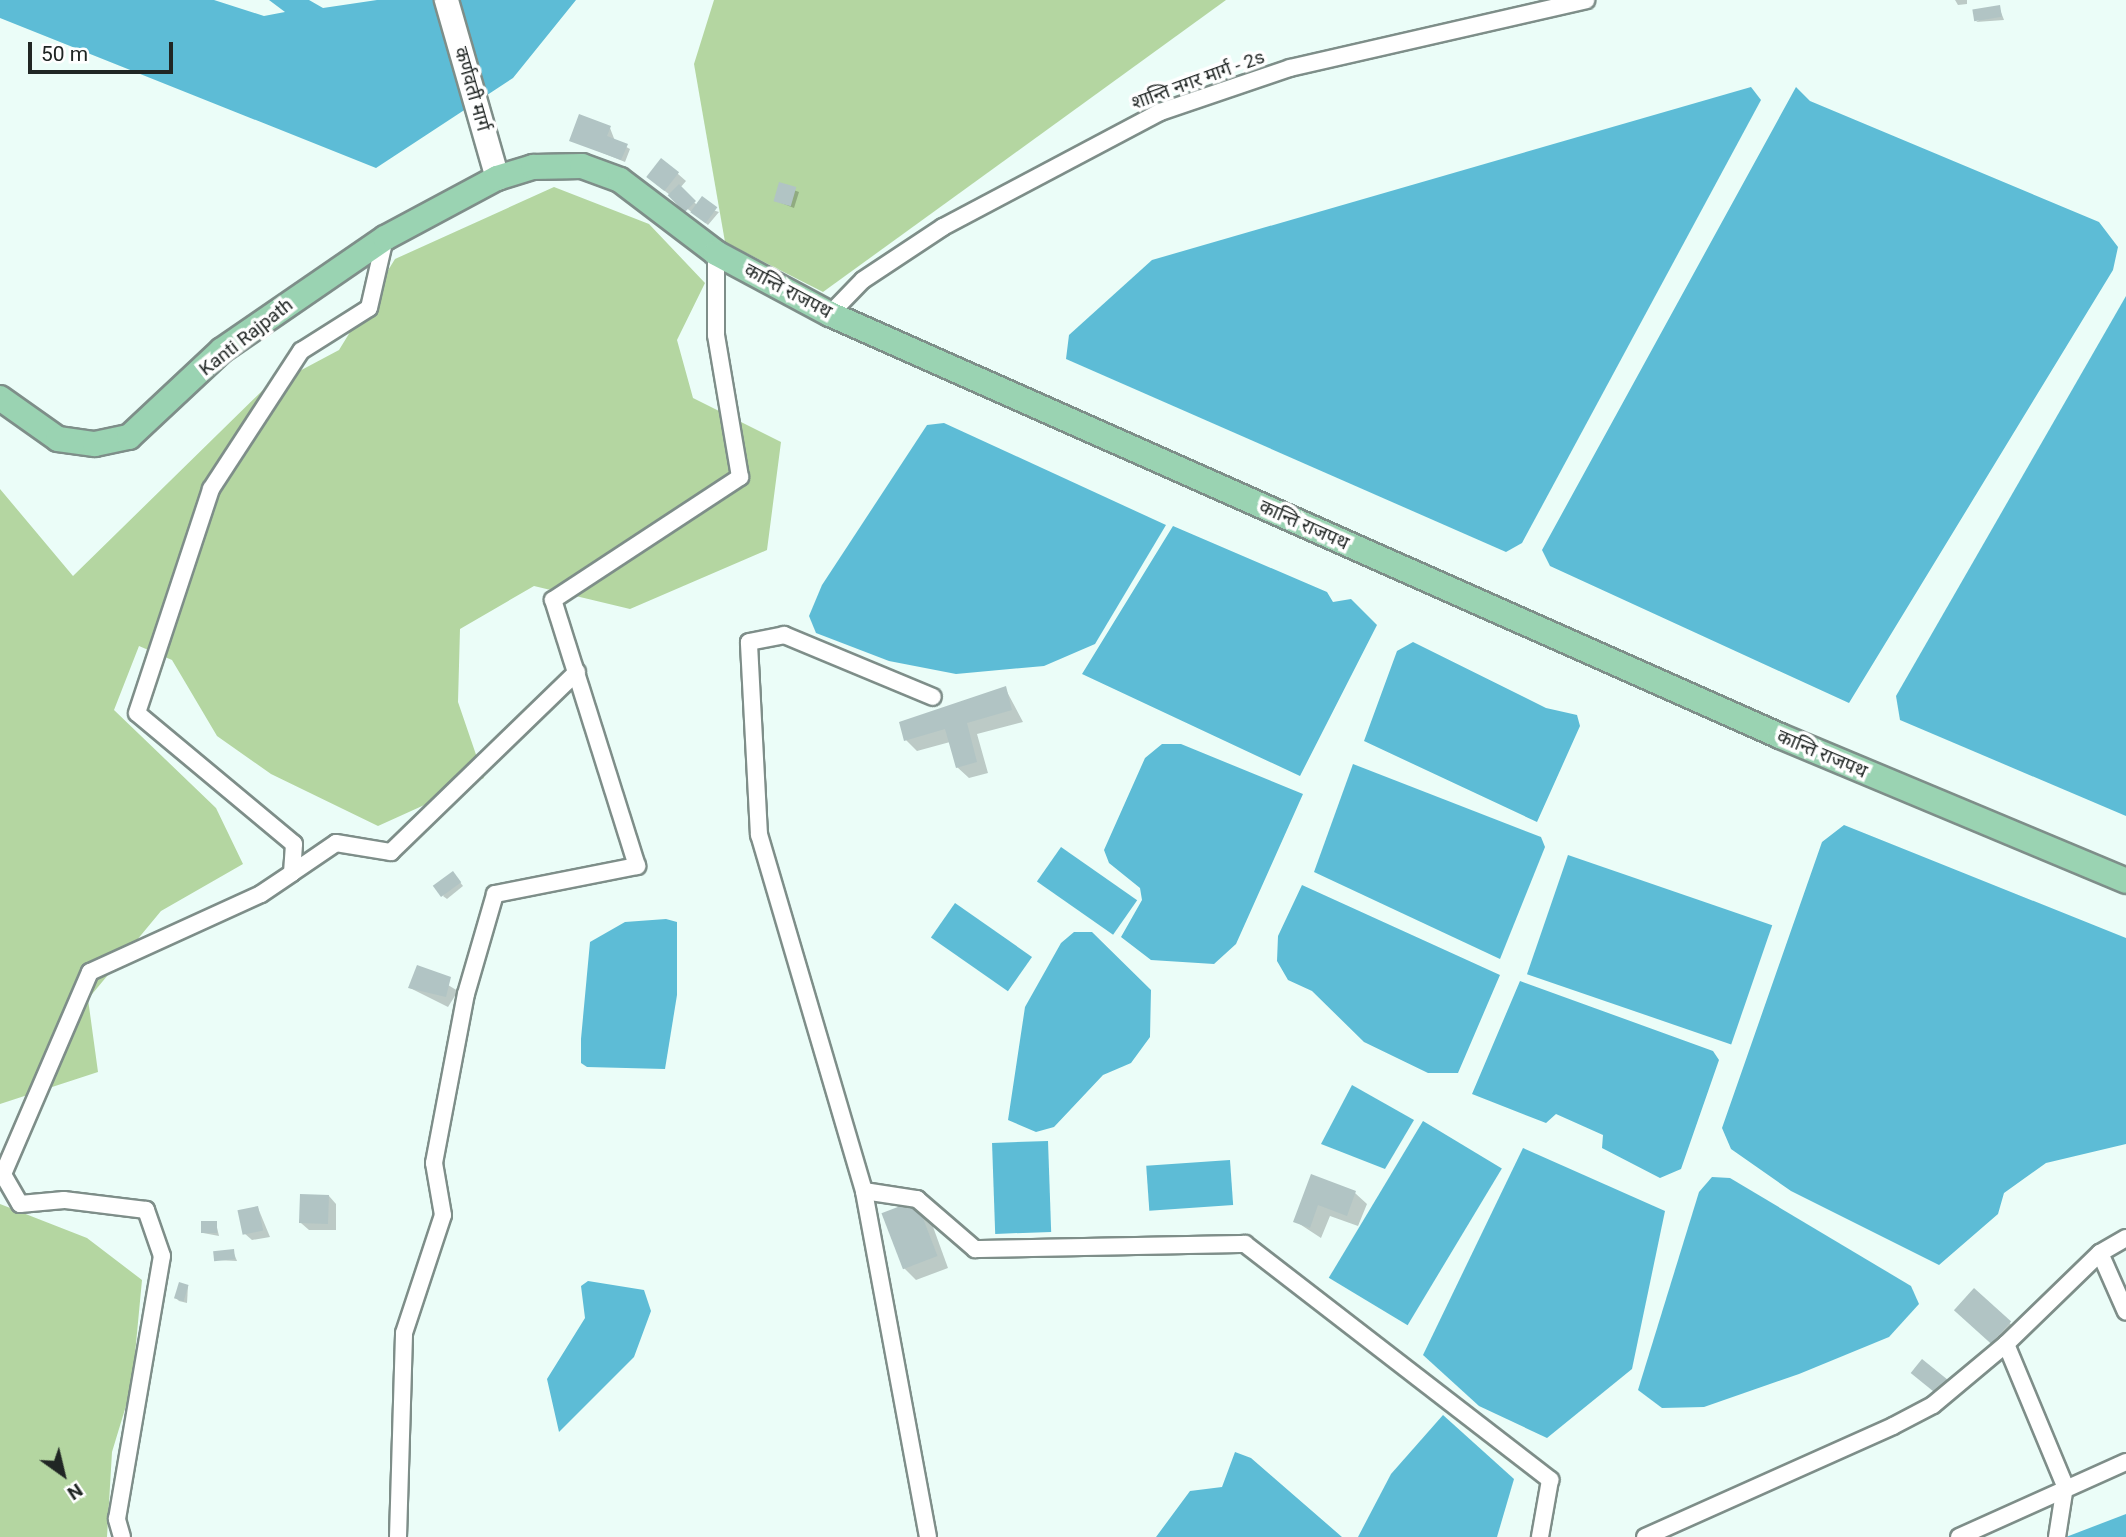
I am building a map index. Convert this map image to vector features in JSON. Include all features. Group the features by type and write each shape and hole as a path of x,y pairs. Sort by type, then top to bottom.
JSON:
{"main road":[{"name":"कर्णवती मार्ग","path":"446,0 497,178"},
{"name":"कान्ति राजपथ","path":"497,178 533,167 582,166 620,180 716,253 830,314 1780,736 2126,881"},
{"name":"Kanti Rajpath","path":"0,398 58,439 95,444 129,437 222,350 385,238 497,178"}],"street":[{"name":"शान्ति नगर मार्ग - 2s","path":"830,314 863,280 943,227 1160,112 1290,68 1586,0"},
{"path":"292,873 294,844 137,713 211,489 301,351 369,308 385,238"},
{"path":"398,1537 404,1333 443,1215 434,1163 467,994 495,894 636,866 553,600 740,477 716,335 716,253"},
{"path":"928,1537 864,1191 759,835 750,642 784,635 933,697"},
{"path":"122,1537 117,1519 162,1256 146,1210 64,1200 19,1203 3,1174 90,972 261,894 336,843 391,852 576,671"},
{"path":"864,1191 917,1199 975,1249 1245,1244 1550,1480 1540,1537"},
{"path":"1645,1537 1894,1426 1933,1405 2006,1344 2100,1253 2126,1238"},
{"path":"2100,1253 2126,1312"},
{"path":"2006,1344 2065,1486 2057,1537"},
{"path":"1959,1537 2065,1486 2126,1462"}],"green space":[{"path":"714,0 1226,0 823,292 725,242 694,64"},
{"path":"554,187 649,224 705,283 677,340 693,398 781,442 767,550 630,609 534,586 460,629 458,702 484,778 378,826 271,774 217,736 172,660 139,646 114,710 216,808 243,864 161,911 88,999 98,1072 0,1104 0,489 73,576 262,391 339,350 395,259"},
{"path":"0,1204 87,1238 142,1280 132,1386 112,1452 107,1537 0,1537"}],"water":[{"path":"0,0 214,0 264,16 285,12 269,0 309,0 323,8 377,0 576,0 513,78 376,168 0,18"},
{"path":"1751,87 1761,100 1522,543 1506,552 1066,359 1069,335 1152,260"},
{"path":"1796,87 1810,101 2099,222 2118,247 2113,270 1849,703 1550,566 1542,550"},
{"path":"2126,296 2126,816 1900,720 1896,696"},
{"path":"944,423 1166,525 1095,644 1044,666 956,674 889,661 816,633 809,616 822,585 927,425"},
{"path":"1173,526 1327,592 1333,602 1351,599 1377,625 1300,776 1082,674"},
{"path":"1413,642 1546,708 1577,715 1580,726 1537,822 1364,741 1397,651"},
{"path":"1162,744 1181,744 1303,794 1236,944 1214,964 1151,960 1121,937 1142,900 1140,888 1109,863 1104,850 1145,758"},
{"path":"1353,764 1541,837 1545,847 1500,959 1314,872"},
{"path":"1844,825 2126,938 2126,1144 2046,1163 2004,1193 1998,1214 1939,1265 1791,1191 1731,1149 1722,1128 1822,842"},
{"path":"1061,847 1137,900 1113,935 1037,881"},
{"path":"1568,855 1772,925 1731,1044 1527,974"},
{"path":"1302,885 1500,975 1458,1073 1428,1073 1364,1042 1312,991 1288,980 1277,961 1278,936"},
{"path":"955,903 1032,957 1008,991 931,937"},
{"path":"666,919 677,922 677,995 665,1069 587,1067 581,1063 581,1039 590,942 625,922"},
{"path":"1074,932 1092,932 1151,990 1150,1037 1131,1063 1103,1075 1054,1127 1036,1132 1008,1120 1025,1007 1061,943"},
{"path":"1520,981 1713,1051 1719,1060 1681,1169 1660,1178 1602,1148 1603,1135 1556,1114 1546,1123 1472,1094"},
{"path":"1352,1085 1414,1120 1385,1169 1321,1144"},
{"path":"1423,1121 1502,1168 1408,1325 1329,1278"},
{"path":"1048,1141 1051,1232 995,1234 992,1143"},
{"path":"1523,1148 1665,1211 1632,1369 1547,1438 1479,1406 1423,1355"},
{"path":"1230,1160 1233,1205 1149,1211 1146,1166"},
{"path":"1712,1177 1730,1178 1911,1286 1919,1304 1889,1337 1799,1374 1704,1407 1662,1408 1638,1390 1699,1192"},
{"path":"588,1281 644,1290 651,1311 634,1357 559,1432 547,1379 585,1318 581,1286"},
{"path":"1443,1415 1514,1479 1497,1537 1358,1537 1391,1474"},
{"path":"1235,1452 1251,1458 1342,1537 1156,1537 1190,1491 1222,1487"},
{"path":"2126,1514 2126,1537 2066,1537"}],"building":[{"path":"2000,5 2002,17 1974,21 1972,9"},
{"path":"579,114 611,126 607,136 628,144 621,160 569,141"},
{"path":"661,158 679,172 664,191 646,177"},
{"path":"779,182 796,187 791,206 773,201"},
{"path":"679,184 696,201 685,212 668,195"},
{"path":"702,196 717,207 706,223 690,212"},
{"path":"1006,686 1012,710 967,723 977,762 956,768 945,729 904,741 899,722"},
{"path":"453,871 461,882 441,897 433,886"},
{"path":"417,965 451,977 446,997 408,988"},
{"path":"1311,1174 1356,1191 1347,1216 1318,1205 1310,1228 1293,1222"},
{"path":"300,1194 329,1195 328,1224 299,1223"},
{"path":"916,1200 938,1256 903,1269 881,1213"},
{"path":"258,1206 263,1230 243,1235 237,1210"},
{"path":"201,1221 217,1221 217,1233 201,1233"},
{"path":"234,1249 235,1259 214,1261 213,1251"},
{"path":"179,1282 189,1285 184,1301 174,1298"},
{"path":"1974,1288 2011,1321 1991,1344 1954,1310"},
{"path":"1922,1359 1948,1380 1936,1394 1911,1373"}]}
